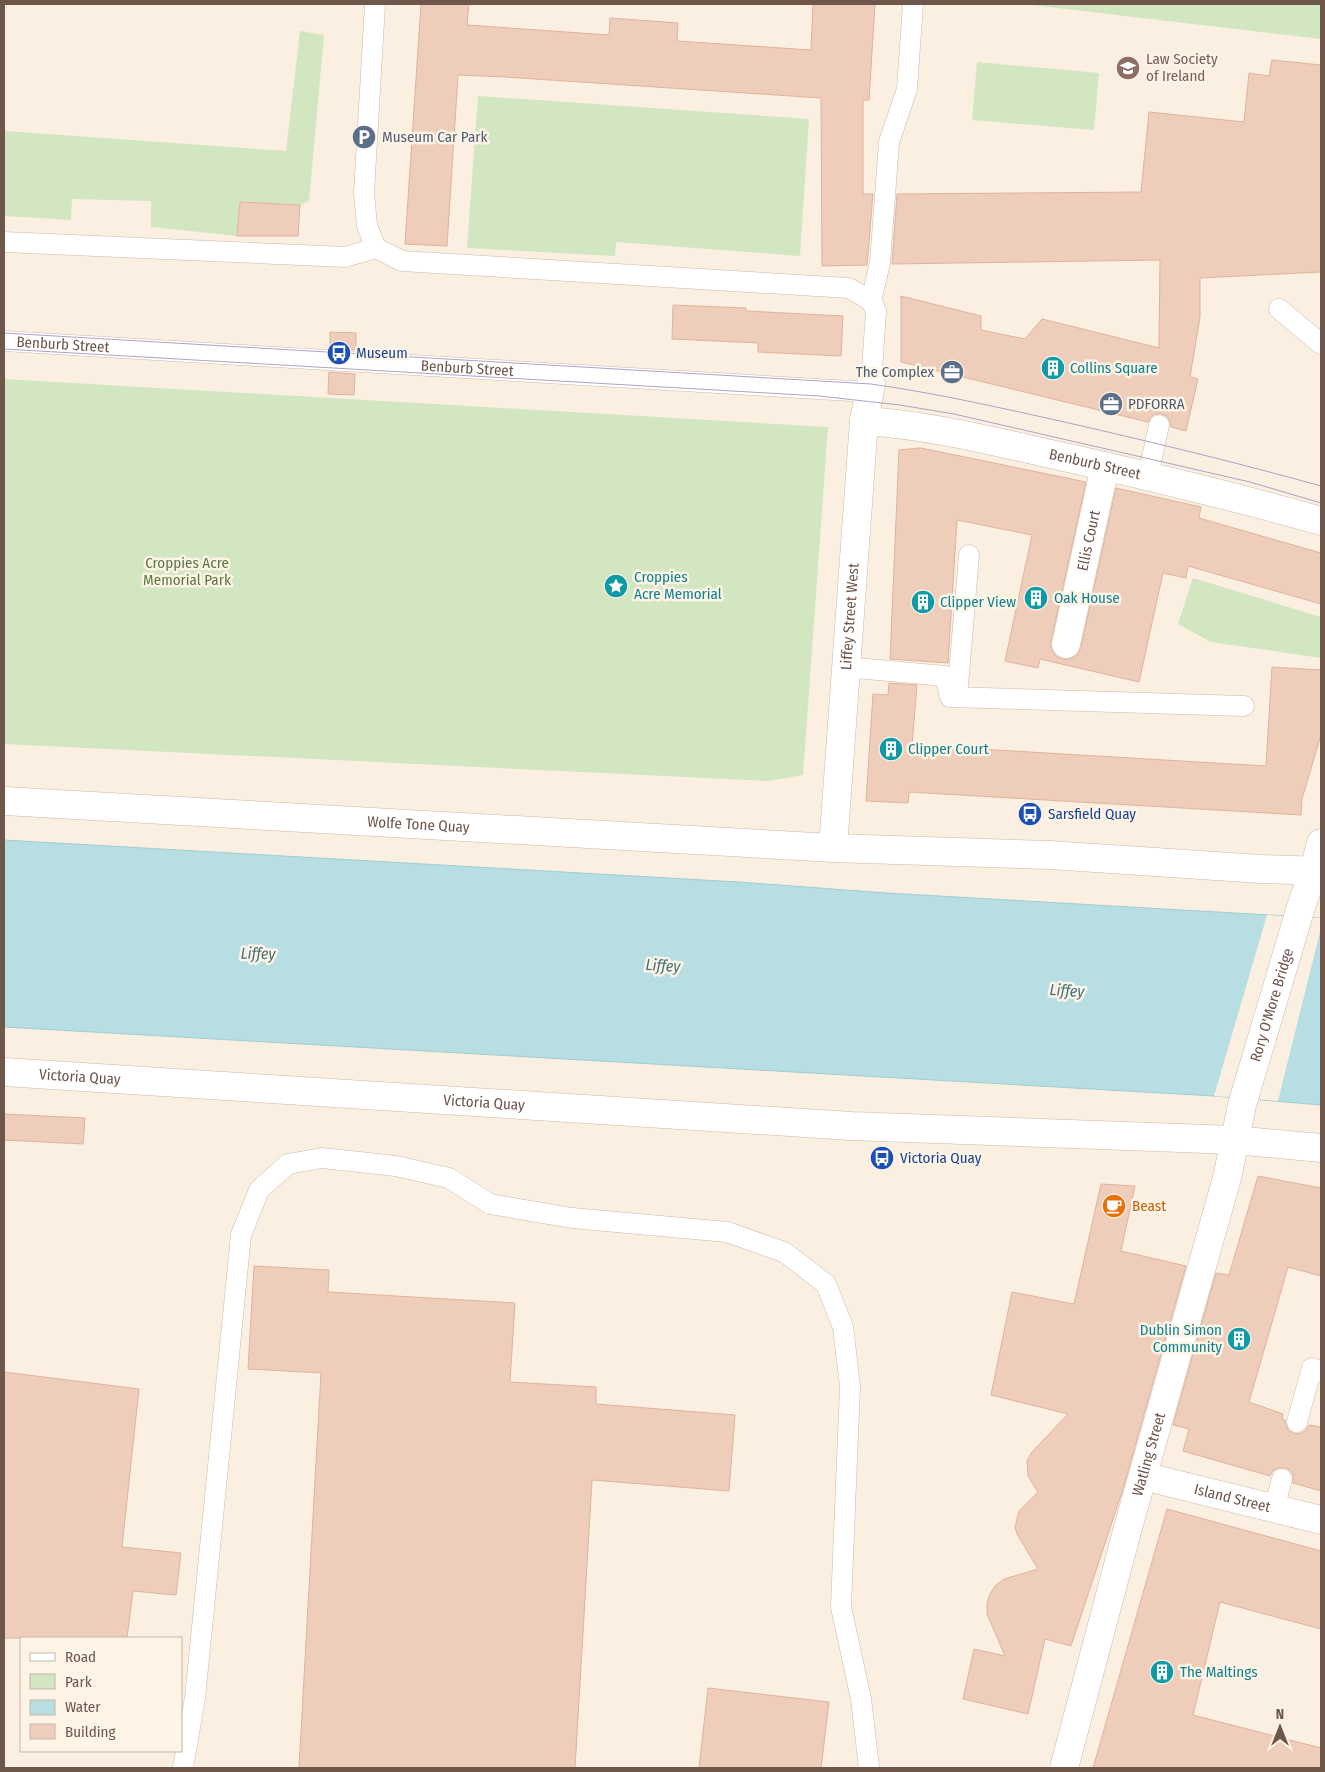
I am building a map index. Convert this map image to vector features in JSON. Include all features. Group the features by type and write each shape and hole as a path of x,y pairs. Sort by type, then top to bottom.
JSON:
{"main road":[{"name":"Liffey Street West","path":"833,848 864,421 870,388"},
{"name":"Benburb Street","path":"864,421 931,428 1148,476 1321,521"},
{"name":"Ellis Court","path":"1066,644 1104,466"},
{"name":"Wolfe Tone Quay","path":"4,801 833,848"},
{"name":"Rory O'More Bridge","path":"1234,1140 1242,1105 1301,907 1318,870 1321,843"},
{"path":"833,848 1050,855 1261,869 1318,870"},
{"name":"Victoria Quay","path":"4,1072 851,1126 1234,1140 1321,1148"},
{"name":"Watling Street","path":"1064,1768 1143,1476 1227,1178 1234,1140"},
{"name":"Island Street","path":"1143,1476 1321,1520"}],"lane":[{"path":"375,4 364,193 367,226 376,248 402,261 849,288 871,301 876,311 870,388"},
{"path":"871,301 880,263 889,142 907,89 913,4"},
{"path":"4,242 345,257 376,248"},
{"path":"1279,309 1321,344"},
{"name":"Benburb Street","path":"4,341 870,388"},
{"path":"1148,476 1160,425"},
{"path":"957,697 970,555"},
{"path":"846,667 945,676 950,697 1244,706"},
{"path":"183,1768 195,1698 241,1235 259,1190 288,1164 322,1158 396,1166 449,1178 490,1204 572,1218 727,1232 784,1252 826,1284 843,1327 850,1386 841,1608 861,1699 869,1768"},
{"path":"1297,1422 1312,1368 1321,1370"},
{"path":"1274,1509 1282,1479"}],"green space":[{"path":"1023,4 1321,4 1321,39"},
{"path":"300,31 324,35 309,201 300,205 240,202 237,236 151,227 151,201 72,199 71,220 4,216 4,131 286,151"},
{"path":"977,62 1099,73 1094,130 972,120"},
{"path":"478,96 809,119 800,256 616,242 615,256 467,248"},
{"name":"Croppies Acre Memorial Park","path":"4,379 828,427 803,775 768,781 4,744"},
{"path":"1193,578 1321,617 1321,658 1211,642 1178,624"}],"water":[{"name":"Liffey","path":"4,840 1321,918 1321,1105 1214,1096 4,1027"}],"pier":[{"path":"1267,915 1321,918 1321,928 1278,1101 1214,1096"}],"building":[{"path":"421,4 469,4 467,25 609,35 610,18 678,23 677,41 811,50 813,4 875,4 869,100 863,100 863,194 873,194 867,265 822,266 821,98 505,77 458,75 447,246 405,244"},
{"path":"1272,60 1321,65 1321,272 1200,278 1200,317 1190,377 1198,379 1186,431 1171,427 1167,416 1162,414 1155,414 1148,422 901,362 901,296 981,316 981,330 1025,339 1042,319 1159,348 1160,260 892,264 897,194 1141,192 1149,112 1244,122 1249,73 1269,76"},
{"path":"240,202 300,205 298,236 237,236"},
{"path":"673,305 746,308 746,311 843,316 841,356 758,352 758,343 672,339"},
{"path":"330,332 356,333 356,350 330,348"},
{"path":"329,372 355,374 354,395 328,394"},
{"path":"921,448 1086,482 1051,641 1051,649 1056,656 1062,659 1071,659 1078,654 1081,647 1116,488 1201,507 1199,518 1321,553 1321,604 1188,566 1186,578 1163,573 1139,682 1040,659 1038,668 1005,661 1032,535 957,520 948,663 890,659 899,450"},
{"path":"1272,667 1321,670 1321,735 1302,799 1301,815 909,792 908,803 866,801 873,694 888,695 889,683 917,685 912,745 1266,766"},
{"path":"4,1114 85,1118 83,1144 4,1140"},
{"name":"Dublin Simon Community","path":"1258,1176 1321,1188 1321,1276 1288,1267 1249,1402 1283,1414 1282,1419 1285,1420 1288,1430 1293,1433 1299,1434 1305,1431 1309,1425 1321,1427 1321,1491 1293,1483 1293,1475 1286,1468 1278,1468 1270,1476 1183,1451 1189,1429 1173,1425 1216,1273 1229,1275"},
{"path":"1101,1184 1135,1186 1121,1251 1186,1266 1122,1492 1071,1646 1045,1639 1028,1714 963,1699 974,1649 1005,1656 987,1614 987,1603 990,1594 996,1585 1004,1579 1038,1569 1017,1534 1015,1527 1019,1511 1038,1492 1028,1476 1027,1461 1031,1453 1068,1414 991,1395 1012,1292 1074,1304"},
{"path":"254,1266 329,1270 328,1292 515,1303 510,1382 596,1387 596,1404 735,1415 729,1491 592,1480 575,1768 299,1768 321,1373 248,1369"},
{"path":"4,1372 139,1389 122,1547 181,1553 176,1595 133,1591 127,1637 4,1638"},
{"name":"The Maltings","path":"1167,1509 1321,1551 1321,1629 1220,1602 1193,1715 1321,1748 1321,1768 1093,1768"},
{"path":"708,1688 829,1702 821,1768 699,1768"}],"tram line":[{"path":"4,333 871,384 942,396 1060,421 1191,452 1321,486"},
{"path":"4,349 819,396 900,405 954,414 1250,482 1321,503"}],"place":[{"name":"Law Society of Ireland","path":"1128,68"},
{"name":"Museum Car Park","path":"364,137"},
{"name":"Museum","path":"339,353"},
{"name":"Collins Square","path":"1053,368"},
{"name":"The Complex","path":"952,372"},
{"name":"PDFORRA","path":"1111,404"},
{"name":"Croppies Acre Memorial","path":"616,586"},
{"name":"Oak House","path":"1036,598"},
{"name":"Clipper View","path":"923,602"},
{"name":"Clipper Court","path":"891,749"},
{"name":"Sarsfield Quay","path":"1030,814"},
{"name":"Victoria Quay","path":"882,1158"},
{"name":"Beast","path":"1114,1206"},
{"name":"Dublin Simon Community","path":"1239,1339"},
{"name":"The Maltings","path":"1162,1672"}]}
